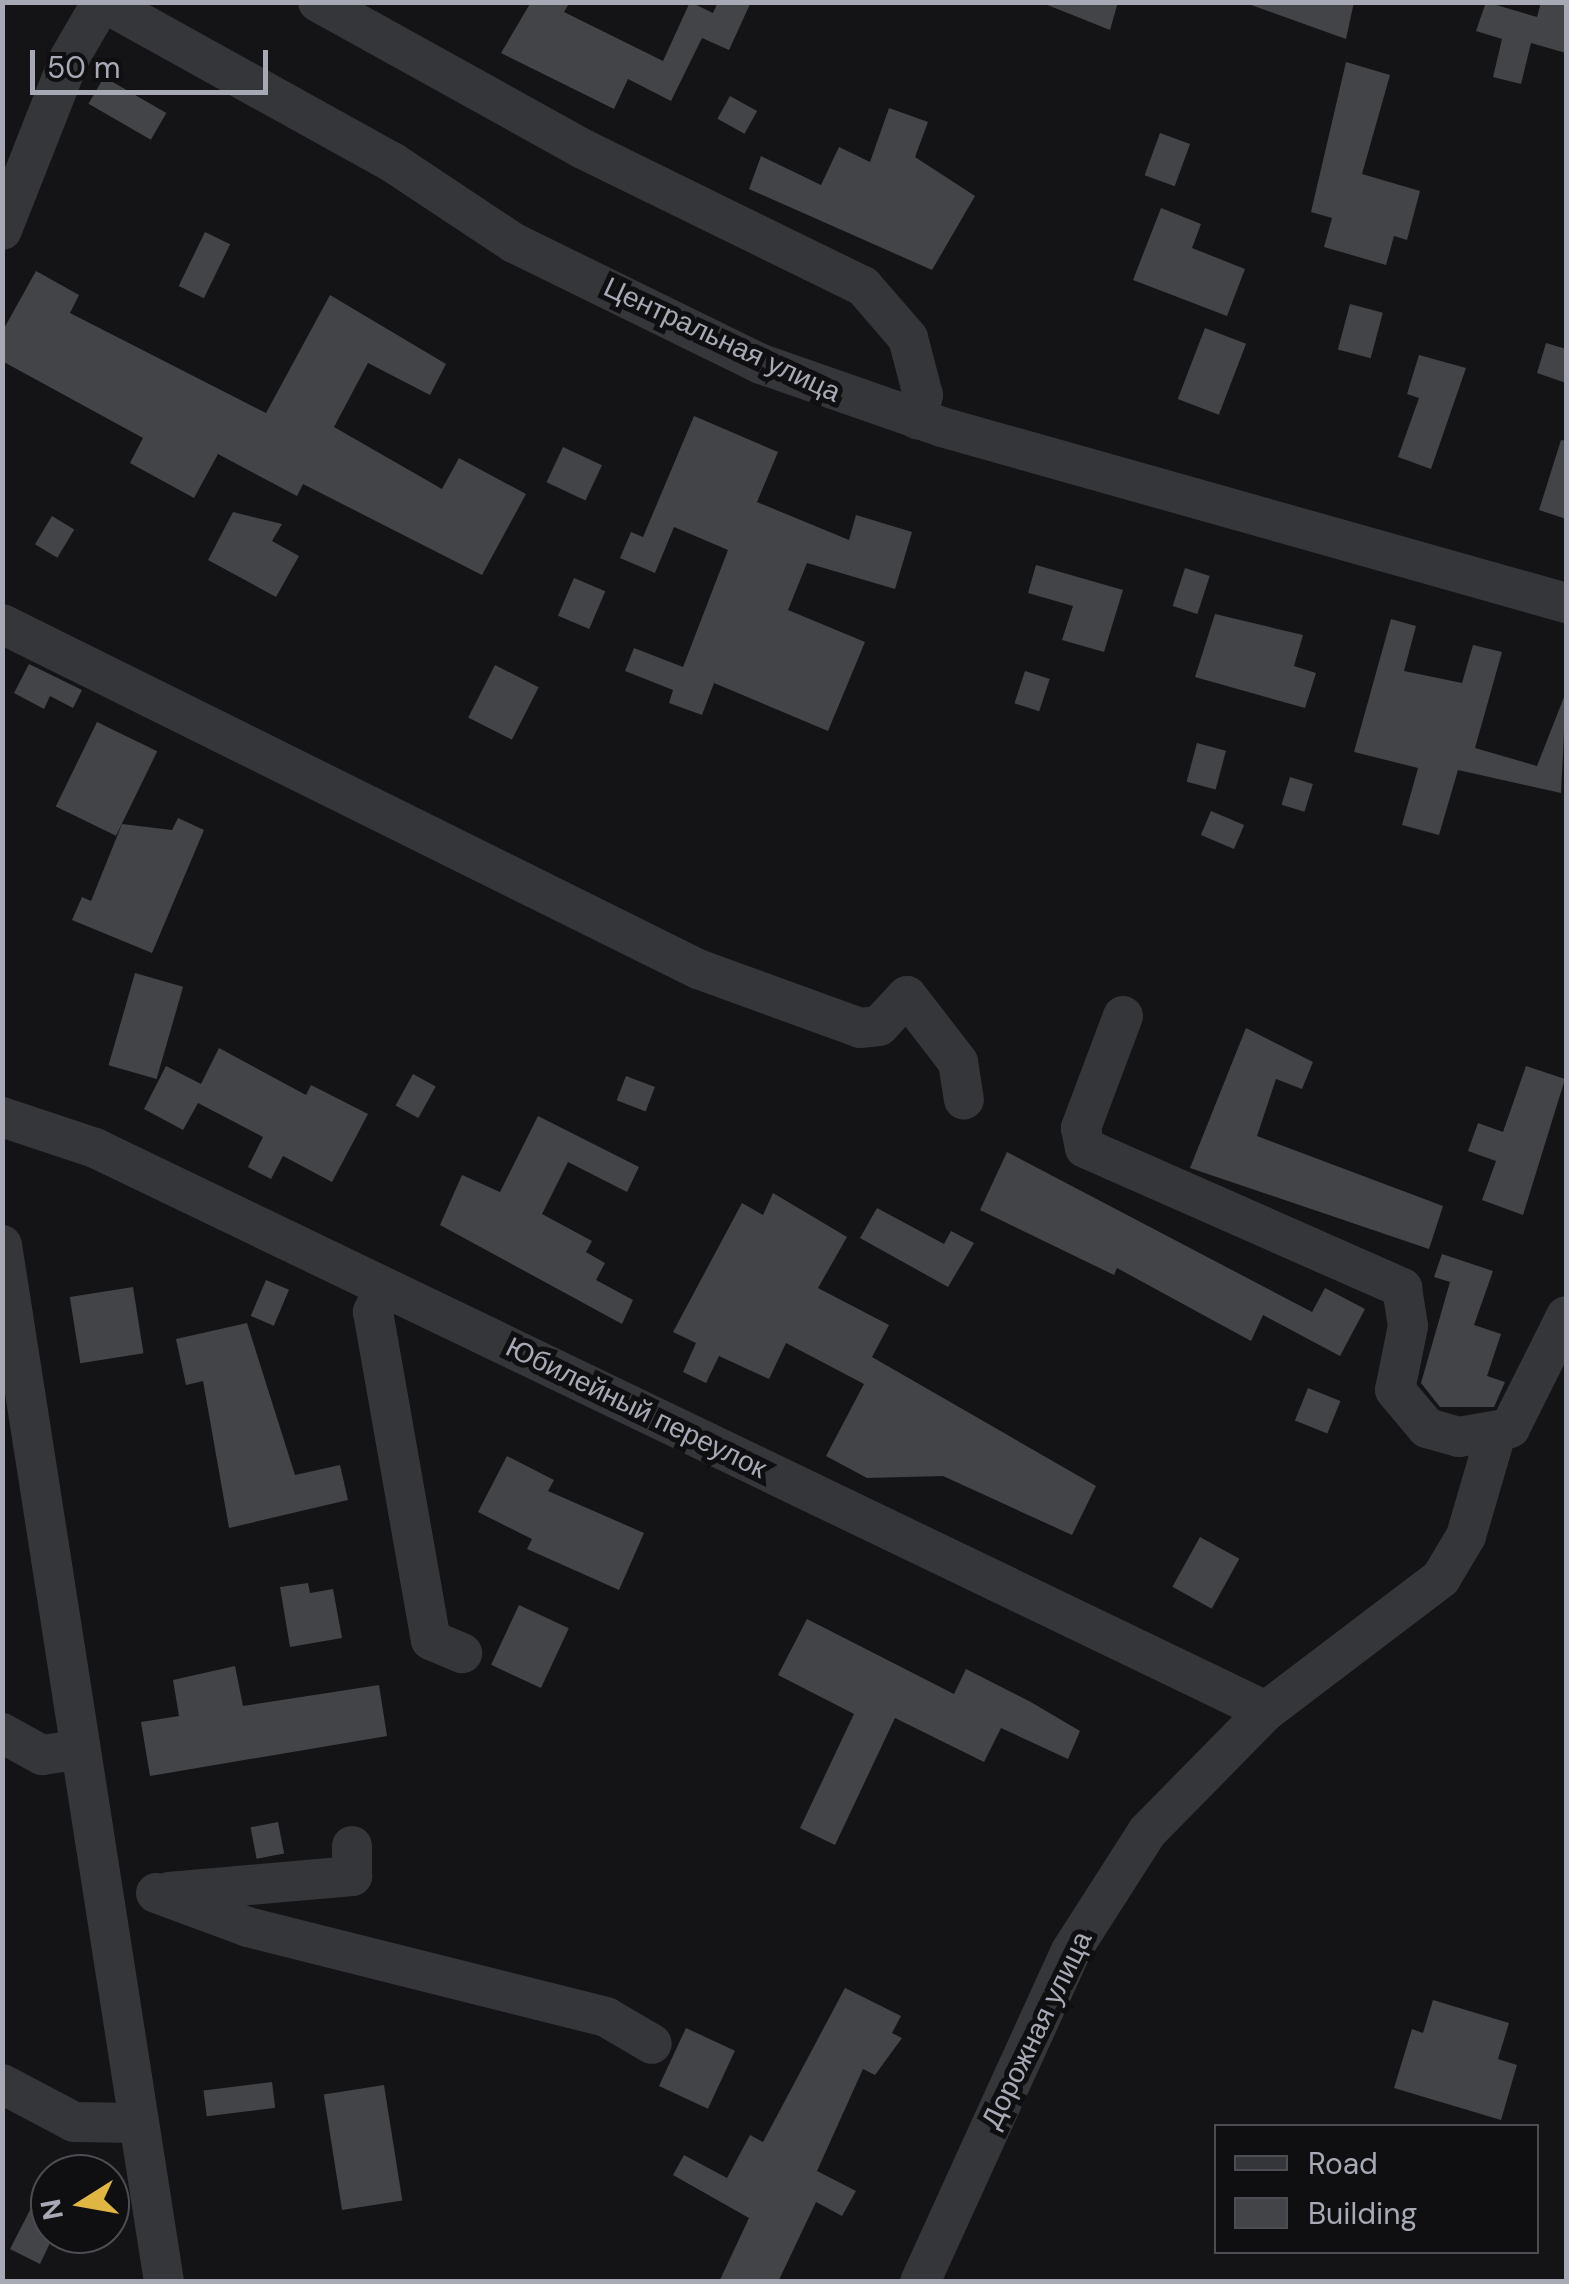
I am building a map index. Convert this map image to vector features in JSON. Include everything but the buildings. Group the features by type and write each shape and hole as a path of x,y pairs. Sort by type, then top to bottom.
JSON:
{"street":[{"path":"2,230 70,56 102,2"},
{"name":"Центральная улица","path":"102,2 392,162 514,243 761,364 917,420 1566,603"},
{"path":"318,2 618,167 863,286 908,338 923,395 917,420"},
{"path":"2,624 698,969 860,1028 879,1026 906,996 958,1062 964,1100"},
{"path":"1123,1016 1081,1128 1085,1148 1402,1288 1408,1326 1395,1390 1403,1407 1427,1428 1495,1436 1521,1410 1566,1316"},
{"name":"Юбилейный переулок","path":"2,1117 95,1148 1266,1711"},
{"path":"2,1245 76,1750 164,2282"},
{"path":"385,1288 374,1312 431,1640 462,1654"},
{"name":"Дорожная улица","path":"920,2282 1071,1951 1148,1832 1266,1711 1442,1578 1466,1536 1495,1436"},
{"path":"2,1733 42,1755 76,1750"},
{"path":"101,1902 156,1893 352,1876 352,1846"},
{"path":"156,1893 248,1927 606,2016 652,2044"},
{"path":"2,2084 74,2122 135,2123"}]}
